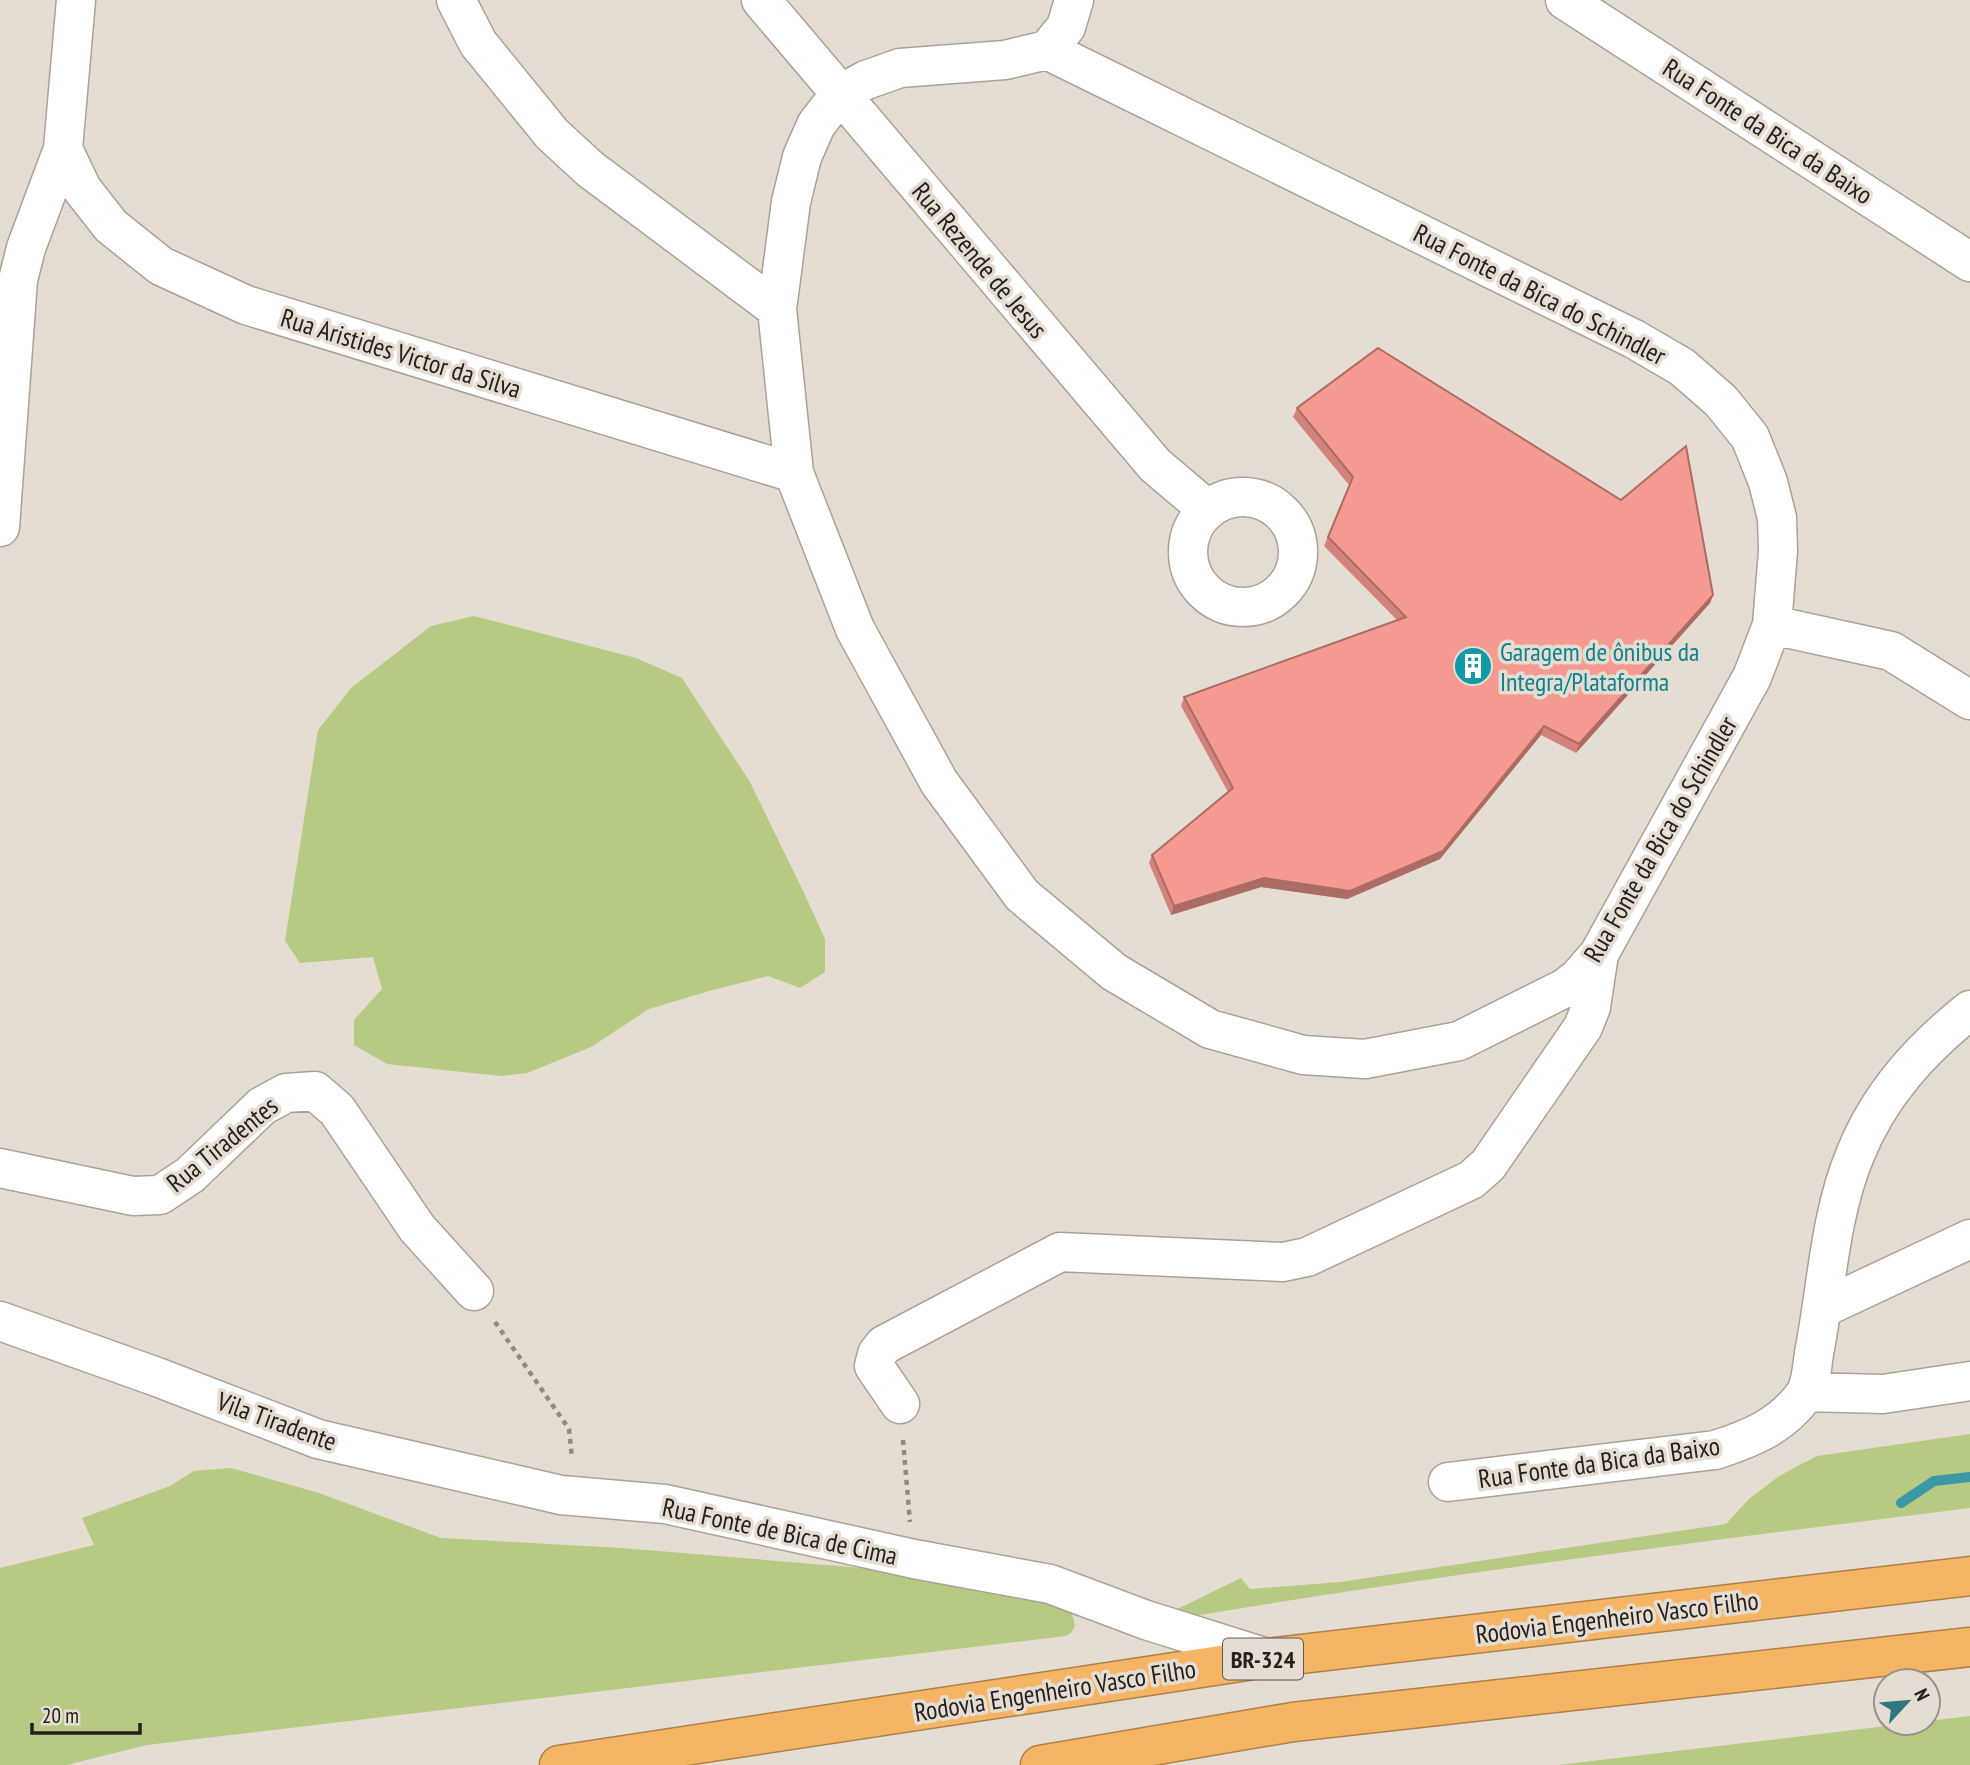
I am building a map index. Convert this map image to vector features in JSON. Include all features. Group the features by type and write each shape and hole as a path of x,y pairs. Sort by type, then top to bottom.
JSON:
{"highway":[{"name":"Rodovia Engenheiro Vasco Filho","path":"559,1765 1267,1658 1970,1576"},
{"path":"1040,1765 1293,1722 1970,1647"}],"street":[{"path":"0,527 18,280 26,248 63,149 76,0"},
{"path":"456,0 478,43 552,134 590,169 777,309"},
{"name":"Rua Rezende de Jesus","path":"761,0 1155,466 1208,510"},
{"path":"1048,50 1066,27 1074,0"},
{"name":"Rua Fonte da Bica da Baixo","path":"1565,0 1970,262"},
{"name":"Rua Fonte da Bica do Schindler","path":"1048,50 1634,339 1682,367 1721,401 1750,436 1768,482 1777,518 1778,551 1772,625 1752,677 1598,954 1578,978 1565,988 1459,1041 1365,1059 1303,1055 1210,1028 1114,972 1022,895 939,782 855,629 794,473 777,309 791,202 802,157 816,125 839,95 866,80 900,68 1005,60 1048,50"},
{"name":"Rua Aristides Victor da Silva","path":"63,149 82,189 111,226 161,266 246,305 794,473"},
{"path":"1772,625 1891,651 1970,700"},
{"path":"900,1404 874,1366 877,1354 884,1345 1060,1252 1283,1262 1307,1257 1471,1180 1488,1165 1583,1027 1591,1007 1598,954"},
{"path":"1970,1010 1910,1063 1878,1106 1855,1155 1841,1197 1806,1392 1883,1394 1970,1381"},
{"name":"Rua Tiradentes","path":"0,1168 132,1196 160,1195 190,1175 262,1106 286,1093 315,1091 337,1110 417,1228 474,1292"},
{"path":"1823,1308 1970,1239"},
{"name":"Vila Tiradente","path":"0,1321 157,1377 318,1439 561,1496"},
{"name":"Rua Fonte da Bica da Baixo","path":"1448,1482 1715,1450 1745,1441 1771,1427 1806,1392"},
{"name":"Rua Fonte de Bica de Cima","path":"561,1496 664,1504 914,1559"},
{"path":"914,1559 1050,1584 1146,1620 1267,1658"}],"path":[{"path":"474,1292 569,1429 573,1456 561,1496"},
{"name":"Rua Fonte de Bica de Cima","path":"900,1404 914,1559"}],"green space":[{"path":"474,616 636,658 682,678 750,782 805,895 825,939 825,972 800,988 768,976 649,1009 591,1047 527,1073 501,1076 387,1064 354,1045 354,1020 382,989 373,957 300,963 285,941 318,730 351,688 431,626"},
{"path":"1970,1434 1970,1508 1470,1573 1170,1620 1167,1614 1241,1578 1250,1589 1340,1582 1726,1524 1749,1499 1779,1476 1817,1456"},
{"path":"231,1468 319,1493 441,1538 622,1548 898,1571 1070,1606 1075,1626 1066,1636 147,1745 66,1765 0,1765 0,1568 94,1545 82,1518 170,1486 194,1471"},
{"path":"1970,1716 1970,1765 1558,1765 1872,1728 1872,1737 1942,1737 1942,1719"}],"building":[{"name":"Garagem de ônibus da Integra/Plataforma","path":"1378,348 1621,500 1686,446 1713,595 1579,744 1544,726 1443,851 1350,891 1264,878 1174,906 1152,855 1233,788 1184,697 1406,617 1328,537 1353,477 1297,408"}],"waterway":[{"path":"1901,1503 1934,1481 1970,1477"}],"place":[{"name":"Garagem de ônibus da Integra/Plataforma","path":"1473,666"}]}
